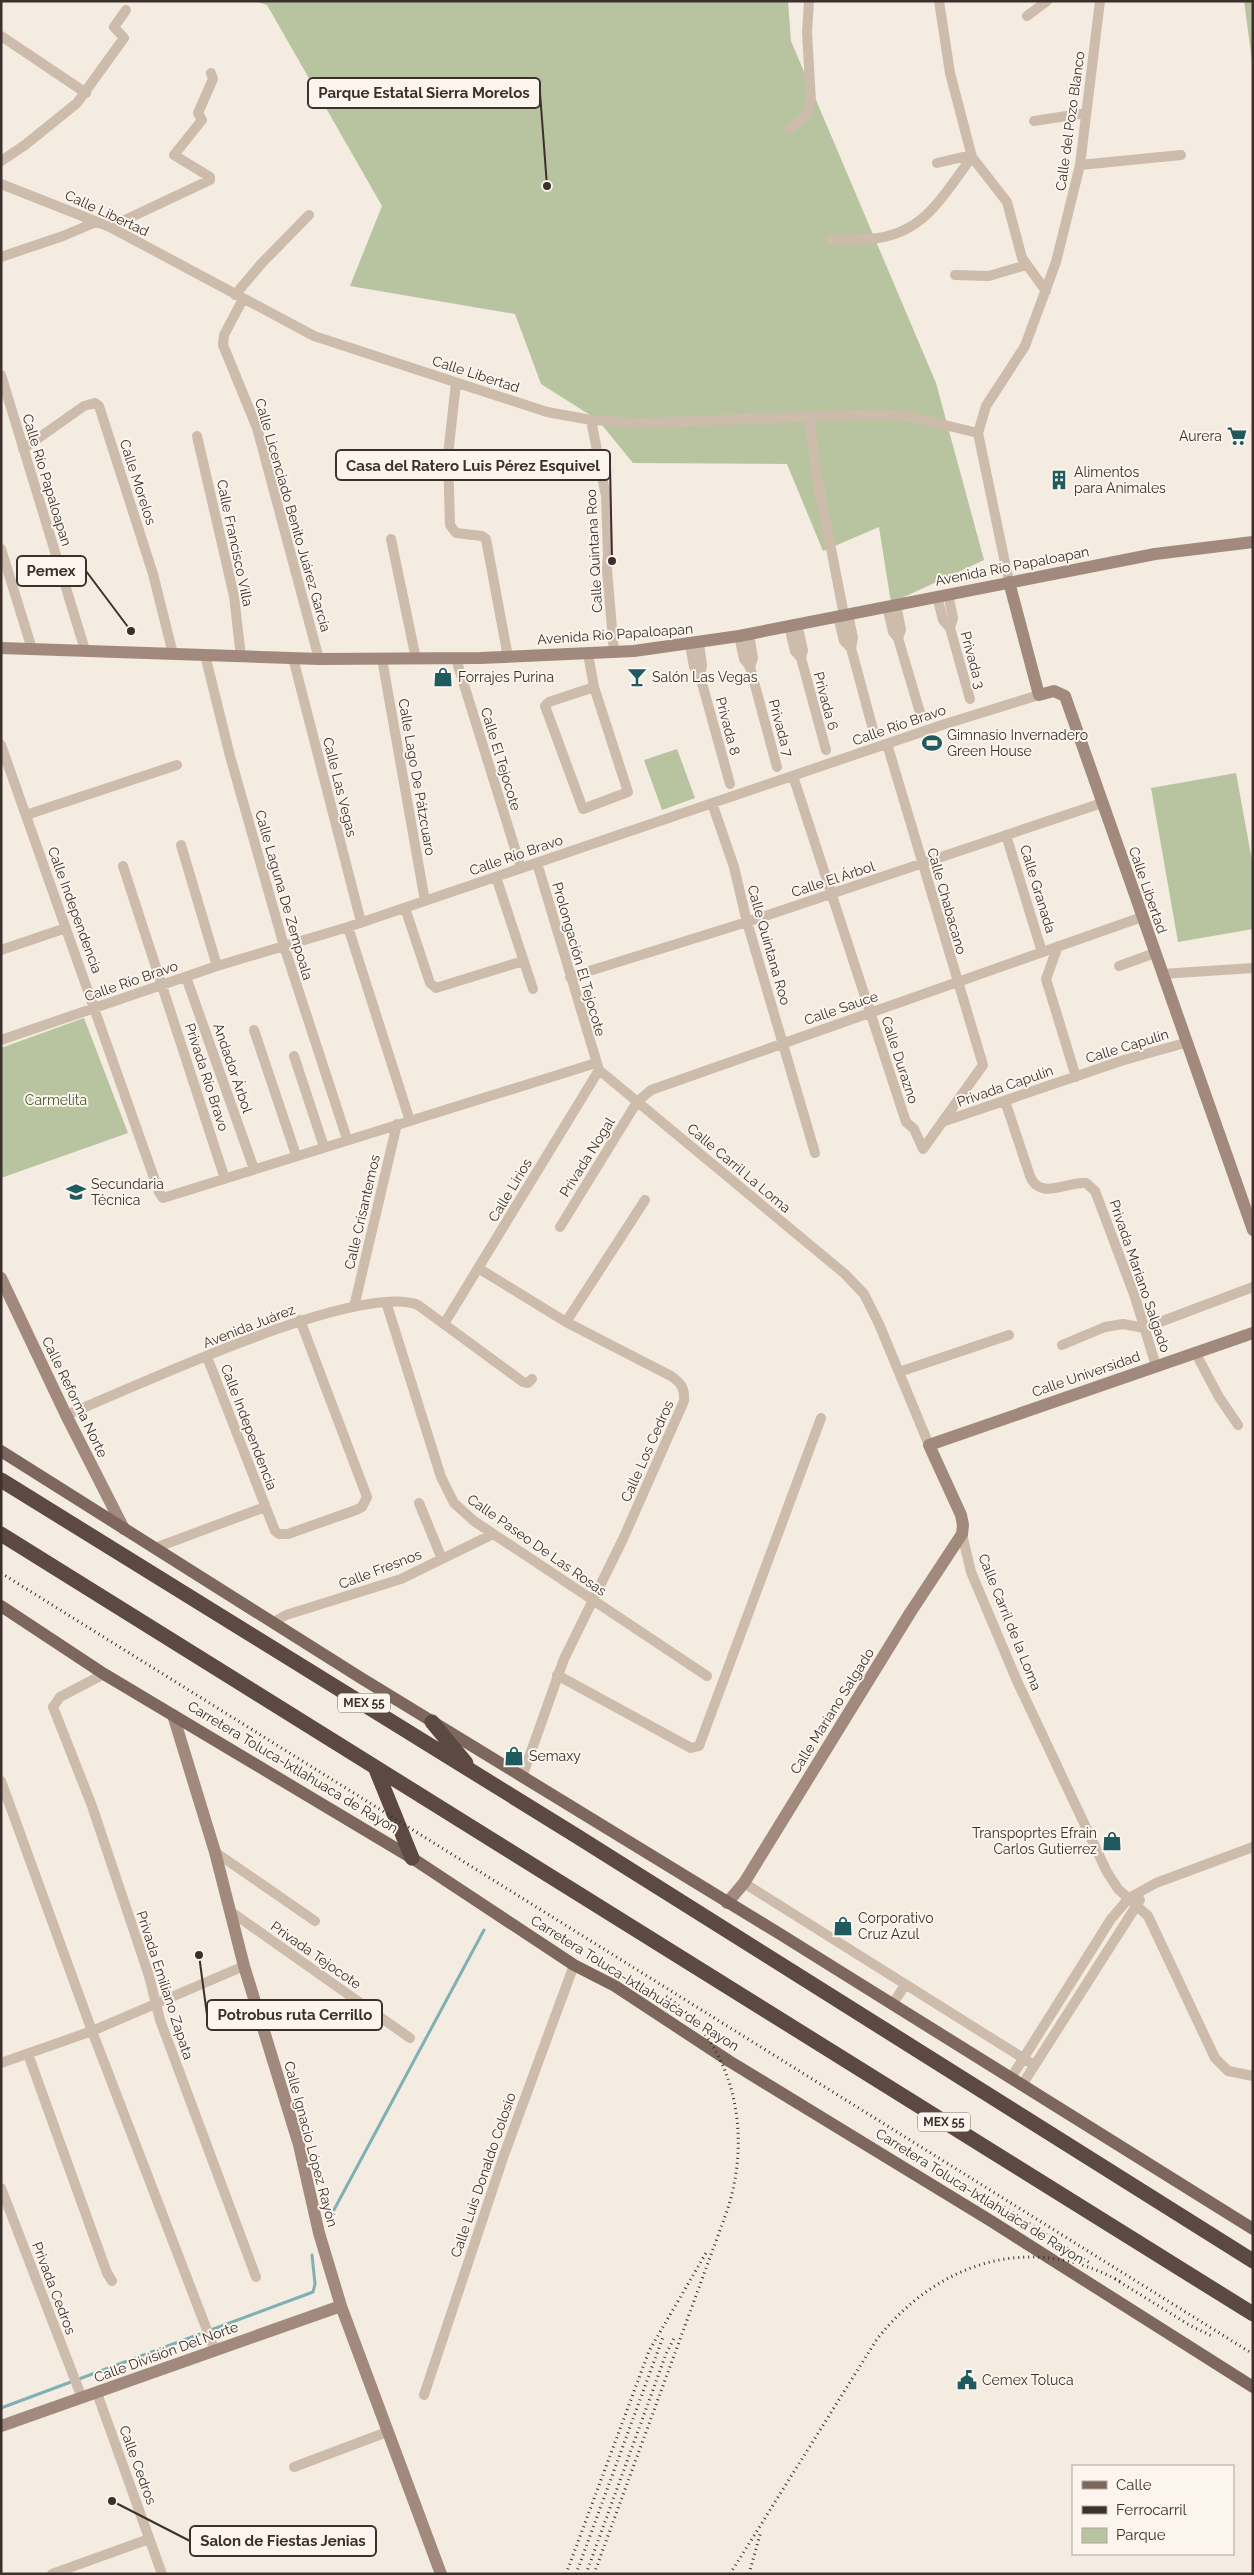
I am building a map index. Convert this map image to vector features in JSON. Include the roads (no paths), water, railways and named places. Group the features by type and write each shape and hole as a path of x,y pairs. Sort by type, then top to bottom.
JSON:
{"highway":[{"name":"MEX 55","path":"1,1480 1253,2261"},
{"name":"MEX 55","path":"1,1534 1253,2314"},
{"path":"432,1722 475,1774"},
{"path":"375,1768 412,1858"}],"main road":[{"name":"Avenida Río Papaloapan","path":"1,648 241,657 382,659 508,657 614,652 694,644 1155,554 1253,542"},
{"path":"1009,582 1039,695"},
{"name":"Calle Libertad","path":"1039,695 1054,691 1065,696 1253,1230"},
{"name":"Calle Reforma Norte","path":"1,1278 66,1415 124,1529"},
{"name":"Calle Universidad","path":"929,1445 1253,1333"},
{"name":"Calle Carril de la Loma","path":"929,1445 961,1515 962,1534"},
{"path":"1,1451 432,1722 892,2004 1253,2229"},
{"name":"Calle Mariano Salgado","path":"727,1903 744,1883 910,1614 962,1534"},
{"name":"Carretera Toluca-Ixtlahuaca de Rayon","path":"1,1606 104,1674 412,1858 574,1965 614,1986 729,2061 991,2221 1253,2387"},
{"name":"Calle Ignacio López Rayón","path":"173,1714 215,1852 244,1966 299,2145 319,2233 341,2306 441,2574"},
{"name":"Calle División Del Norte","path":"1,2426 81,2394 97,2393 213,2346 341,2306"}],"street":[{"path":"789,129 806,116 811,102 807,32 809,1"},
{"path":"939,1 950,73 971,156 1007,202 1026,265 1046,291"},
{"path":"1027,16 1047,1"},
{"name":"Calle del Pozo Blanco","path":"1009,582 978,433 986,406 1025,346 1046,291 1068,217 1080,164 1100,1"},
{"path":"1,162 55,122 86,93 124,38 114,27 126,10"},
{"path":"1,36 86,93"},
{"path":"110,227 211,179 174,156 200,116 214,79 211,73"},
{"path":"1034,121 1086,113"},
{"path":"1080,164 1181,155"},
{"path":"936,163 971,156"},
{"path":"832,240 878,238 914,226 929,214 971,156"},
{"name":"Calle Libertad","path":"1,184 110,227 239,297 324,340 547,412 592,420 648,423 881,414 911,417 978,433"},
{"name":"Calle Licenciado Benito Juárez García","path":"309,215 261,264 239,297 224,335 223,345 256,428 319,658"},
{"path":"1,257 56,239 96,222"},
{"path":"955,274 989,276 1026,265"},
{"name":"Calle Río Papaloapan","path":"1,376 85,650"},
{"path":"456,383 448,455 450,525 456,533 482,536 486,539 508,657"},
{"name":"Calle Morelos","path":"24,449 84,406 95,403 99,406 148,556 173,654"},
{"path":"809,417 816,472 843,615 853,638 851,648 874,733"},
{"name":"Calle Quintana Roo","path":"592,420 606,496 607,583 614,652"},
{"name":"Calle Francisco Villa","path":"197,436 234,596 241,657"},
{"path":"502,458 602,468"},
{"path":"391,539 416,659"},
{"path":"1,549 32,649"},
{"name":"Privada 3","path":"943,595 953,618 950,628 970,699"},
{"path":"892,605 901,630 898,638 921,716"},
{"name":"Privada 6","path":"793,625 803,650 801,658 826,750"},
{"name":"Privada 7","path":"744,635 753,658 750,667 778,767"},
{"name":"Privada 8","path":"694,644 702,666 700,676 730,784"},
{"path":"588,654 594,687 628,792 583,809 546,706 549,702 594,687"},
{"name":"Calle Laguna De Zempoala","path":"205,655 230,756 284,946 347,1139"},
{"name":"Calle Las Vegas","path":"293,658 361,922"},
{"name":"Calle El Tejocote","path":"456,658 521,868"},
{"name":"Calle Lago De Pátzcuaro","path":"382,659 425,901"},
{"name":"Calle Río Bravo","path":"1,1040 217,966 348,927 887,744 1039,695"},
{"name":"Calle Chabacano","path":"887,744 983,1065 942,1122"},
{"name":"Calle Independencia","path":"1,745 159,1192 163,1198 225,1179"},
{"path":"26,815 178,765"},
{"name":"Calle Durazno","path":"793,776 906,1122 914,1129 923,1149 942,1122"},
{"name":"Calle Quintana Roo","path":"712,803 734,867 747,922 815,1153"},
{"name":"Calle El Árbol","path":"570,977 747,922 1102,803"},
{"name":"Calle Granada","path":"1006,835 1042,952"},
{"path":"181,845 217,966"},
{"name":"Prolongación El Tejocote","path":"537,863 597,1067"},
{"name":"Privada Río Bravo","path":"124,866 225,1179"},
{"path":"496,876 533,990"},
{"path":"405,908 432,986 440,987 523,961"},
{"path":"1076,1077 1046,979 1058,946 1142,917"},
{"path":"348,927 410,1120"},
{"path":"1,950 66,928"},
{"name":"Calle Sauce","path":"637,1102 651,1090 1058,946"},
{"path":"1119,966 1154,953"},
{"path":"1162,974 1253,968"},
{"name":"Andador Árbol","path":"186,977 254,1169"},
{"path":"254,1030 296,1155"},
{"name":"Calle Capulín","path":"1076,1077 1186,1042"},
{"path":"294,1056 324,1147"},
{"path":"225,1179 410,1120 597,1067"},
{"name":"Calle Carril La Loma","path":"597,1067 845,1274 864,1294"},
{"name":"Calle Lirios","path":"444,1324 597,1067"},
{"name":"Privada Capulín","path":"942,1122 1076,1077"},
{"name":"Privada Mariano Salgado","path":"1006,1101 1035,1185 1044,1189 1052,1189 1086,1183 1093,1188 1156,1366"},
{"name":"Privada Nogal","path":"560,1226 637,1102"},
{"name":"Calle Crisantemos","path":"354,1307 397,1124"},
{"path":"566,1322 645,1200"},
{"name":"Calle Los Cedros","path":"478,1268 566,1322 671,1376 681,1384 685,1394 650,1480 555,1680 522,1776"},
{"path":"1062,1344 1106,1327 1123,1324 1144,1328 1253,1287"},
{"name":"Calle Carril de la Loma","path":"864,1294 929,1445"},
{"name":"Avenida Juárez","path":"66,1415 300,1320 354,1307 386,1302 411,1302 424,1308 523,1382 528,1383 532,1379"},
{"name":"Calle Paseo De Las Rosas","path":"386,1302 432,1449 448,1493 462,1511 592,1602 707,1676"},
{"name":"Calle Independencia","path":"207,1357 273,1527 279,1534 288,1534 356,1510 366,1501 365,1489 300,1320"},
{"path":"899,1372 1009,1335"},
{"path":"1195,1352 1222,1402 1238,1425"},
{"path":"555,1680 691,1748 699,1746 821,1418"},
{"path":"419,1503 442,1560"},
{"name":"Calle Independencia","path":"155,1548 265,1507"},
{"name":"Calle Fresnos","path":"274,1622 286,1615 387,1584 442,1560 493,1534"},
{"name":"Calle Carril de la Loma","path":"962,1534 971,1572 1046,1745 1107,1872 1118,1889 1133,1901 1150,1919 1215,2058 1228,2071 1253,2076"},
{"name":"Privada Emiliano Zapata","path":"104,1674 56,1701 53,1707 95,1815 157,2004 164,2033 256,2277"},
{"path":"1,1781 92,2031 213,2346"},
{"path":"1011,2078 1110,1919 1147,1888 1253,1848"},
{"path":"215,1852 315,1921"},
{"path":"744,1883 1034,2065"},
{"path":"1022,2085 1133,1901"},
{"name":"Privada Tejocote","path":"230,1911 410,2038"},
{"name":"Calle Luis Donaldo Colosio","path":"424,2395 501,2164 574,1965"},
{"path":"1,2063 92,2031 244,1966"},
{"path":"892,2004 905,1985"},
{"path":"28,2054 82,2209 107,2273 112,2281"},
{"name":"Privada Cedros","path":"1,2188 81,2394"},
{"name":"Calle Cedros","path":"97,2393 162,2574"},
{"path":"294,2467 387,2432"},
{"path":"52,2574 149,2538"}],"waterway":[{"path":"328,2221 484,1930"},
{"path":"1,2408 313,2292 315,2284 312,2255"}],"railway":[{"path":"1,1573 1253,2354"},
{"path":"594,2574 727,2211 735,2181 738,2151 737,2121 732,2091 722,2063 707,2037 687,2014 663,1994"},
{"path":"1004,2207 1090,2263"},
{"path":"566,2574 649,2351 706,2253"},
{"path":"730,2574 877,2339 901,2312 928,2290 957,2274 988,2262 1020,2257 1053,2259 1087,2267 1121,2282"},
{"path":"1115,2279 1191,2326 1212,2336"},
{"path":"586,2574 666,2354 675,2336"},
{"path":"576,2574 663,2337"},
{"path":"749,2574 761,2531"}],"place":[{"name":"Parque Estatal Sierra Morelos","path":"547,186"},
{"name":"Aurera","path":"1237,436"},
{"name":"Alimentos para Animales","path":"1059,480"},
{"name":"Casa del Ratero Luis Pérez Esquivel","path":"612,561"},
{"name":"Pemex","path":"131,631"},
{"name":"Forrajes Purina","path":"443,677"},
{"name":"Salón Las Vegas","path":"637,677"},
{"name":"Gimnasio Invernadero Green House","path":"932,743"},
{"name":"Secundaria Técnica","path":"76,1192"},
{"name":"Semaxy","path":"514,1756"},
{"name":"Transpoprtes Efrain Carlos Gutierrez","path":"1112,1841"},
{"name":"Corporativo Cruz Azul","path":"843,1926"},
{"name":"Potrobus ruta Cerrillo","path":"199,1955"},
{"name":"Cemex Toluca","path":"967,2380"},
{"name":"Salon de Fiestas Jenias","path":"112,2501"}],"park label":[{"name":"Carmelita","path":"56,1100"}]}
